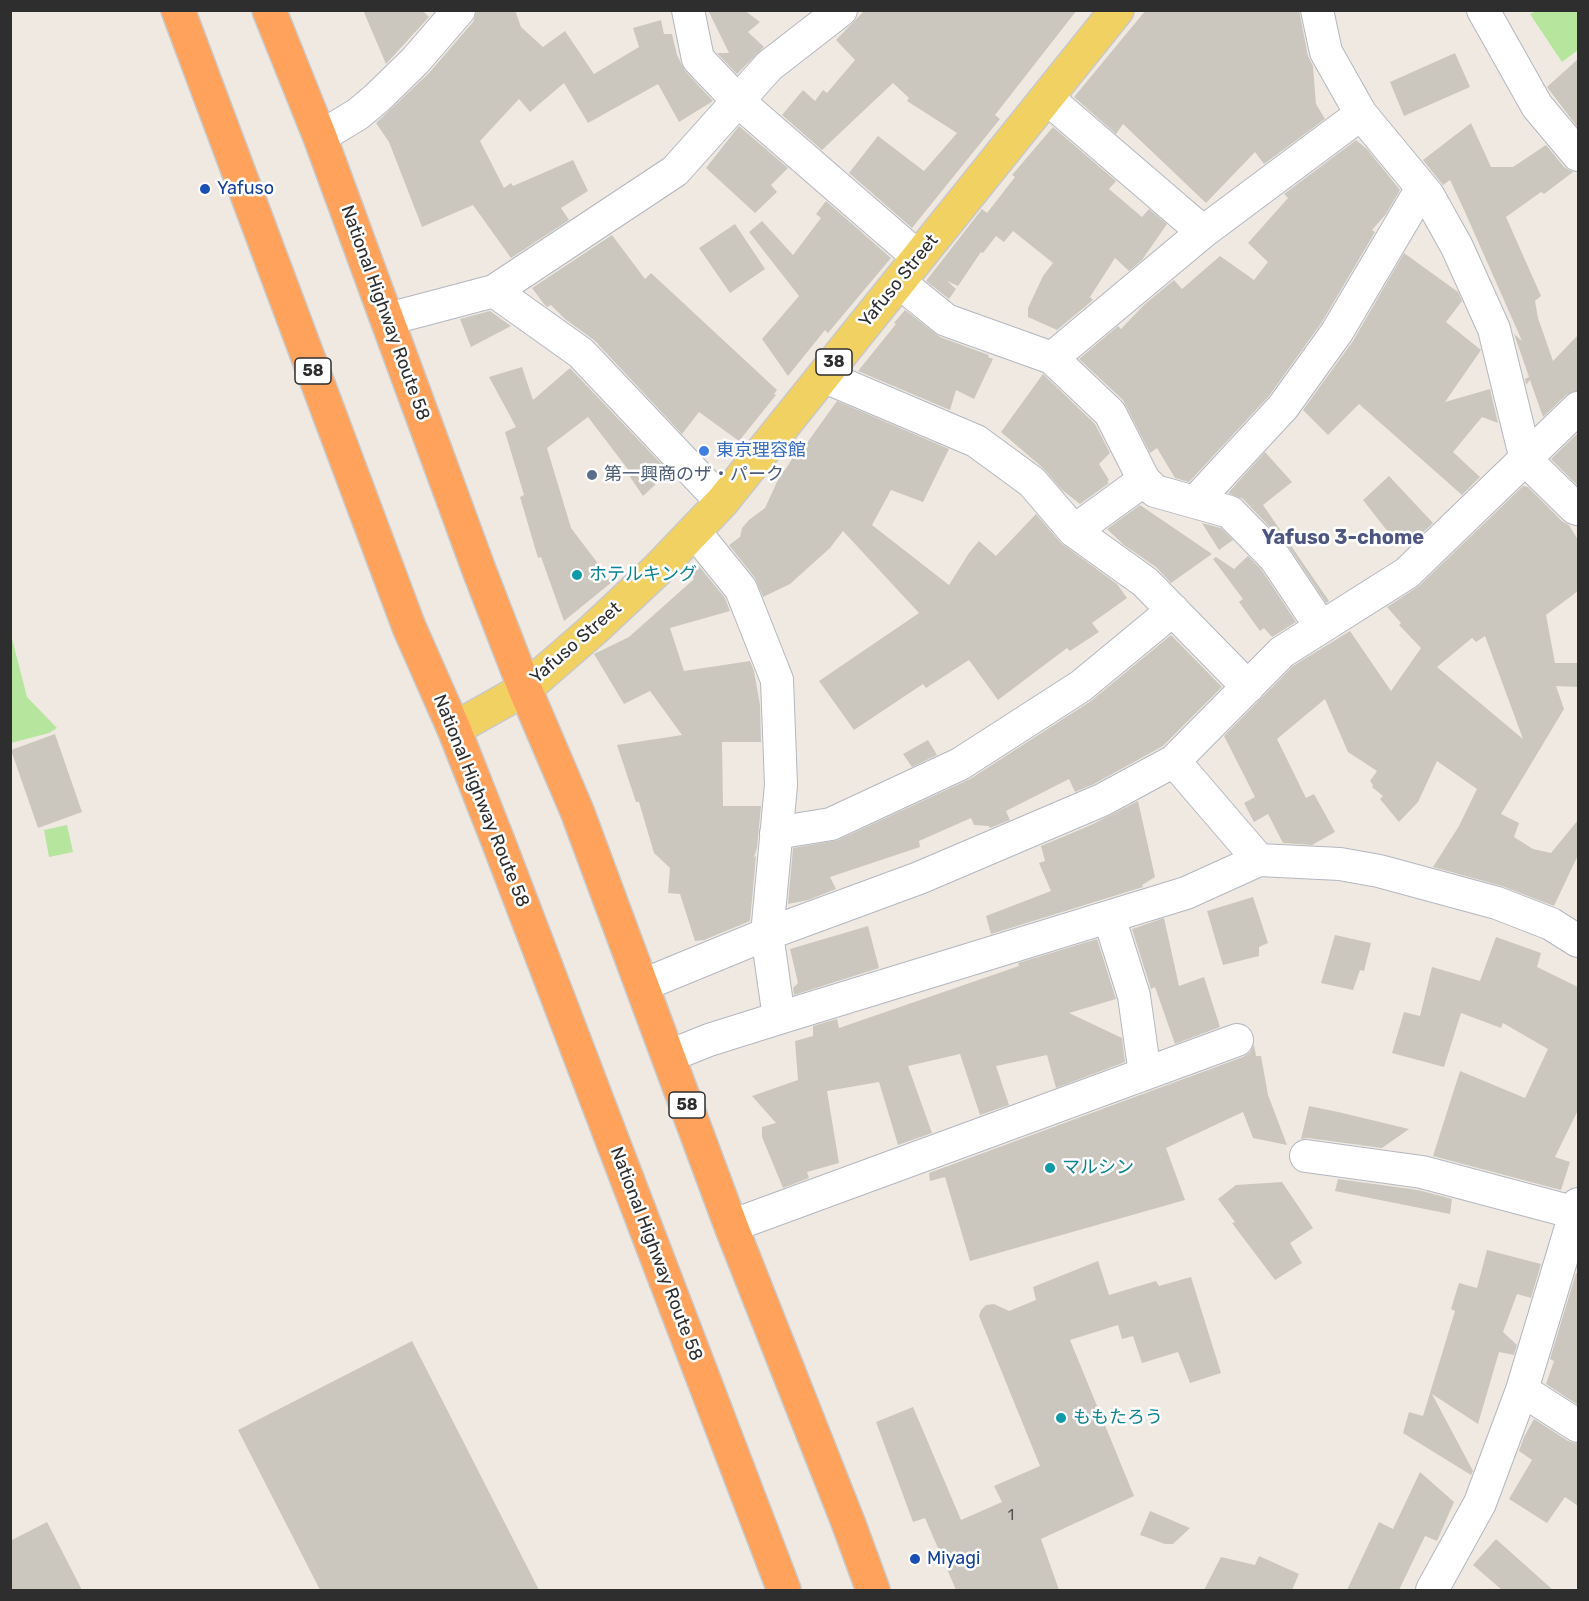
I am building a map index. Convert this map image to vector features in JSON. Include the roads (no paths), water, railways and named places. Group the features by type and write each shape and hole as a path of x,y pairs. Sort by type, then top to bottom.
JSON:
{"highway":[{"name":"National Highway Route 58","path":"178,10 409,627 454,729 784,1590"},
{"name":"National Highway Route 58","path":"269,10 320,136 525,689 577,811 731,1226 873,1590"}],"main road":[{"name":"Yafuso Street","path":"454,729 525,689 593,630 722,502 1117,10"}],"street":[{"path":"320,136 358,114 377,98 415,62 459,10"},
{"path":"688,10 698,59 909,269 946,320 1052,358 1110,413 1144,480 1155,491 1230,512 1275,558 1321,627"},
{"path":"388,320 494,291 675,171 769,66 841,10"},
{"path":"1317,10 1326,52 1361,114 1422,188 1457,247 1494,328 1526,460 1578,509"},
{"path":"1483,10 1537,106 1578,155"},
{"path":"1047,98 1203,232"},
{"path":"1052,358 1203,232 1361,114"},
{"path":"1195,502 1283,407 1324,351 1422,188"},
{"path":"494,291 581,353 722,502"},
{"path":"823,376 976,441 1032,482 1074,531 1145,582 1248,687"},
{"path":"643,985 767,934 919,878 1102,801 1174,761 1282,652 1407,573 1578,408"},
{"path":"1074,531 1144,480"},
{"path":"694,532 741,589 777,680 781,785 767,934 779,1018"},
{"path":"776,833 831,824 960,764 1081,686 1173,610"},
{"path":"1174,761 1259,860"},
{"path":"669,1056 779,1018 1186,893 1259,860 1340,864 1379,871 1497,903 1551,924 1578,941"},
{"path":"1109,917 1134,996 1145,1074"},
{"path":"731,1226 1238,1040"},
{"path":"1306,1156 1422,1172 1577,1208 1522,1390 1480,1503 1432,1590"},
{"path":"1522,1390 1578,1425"}],"place":[{"name":"Yafuso","path":"205,189"},
{"name":"東京理容館","path":"704,451"},
{"name":"第一興商のザ・パーク","path":"592,475"},
{"name":"ホテルキング","path":"577,575"},
{"name":"マルシン","path":"1050,1168"},
{"name":"ももたろう","path":"1061,1418"},
{"name":"Miyagi","path":"915,1559"}],"district":[{"name":"Yafuso 3-chome","path":"1343,538"}]}
